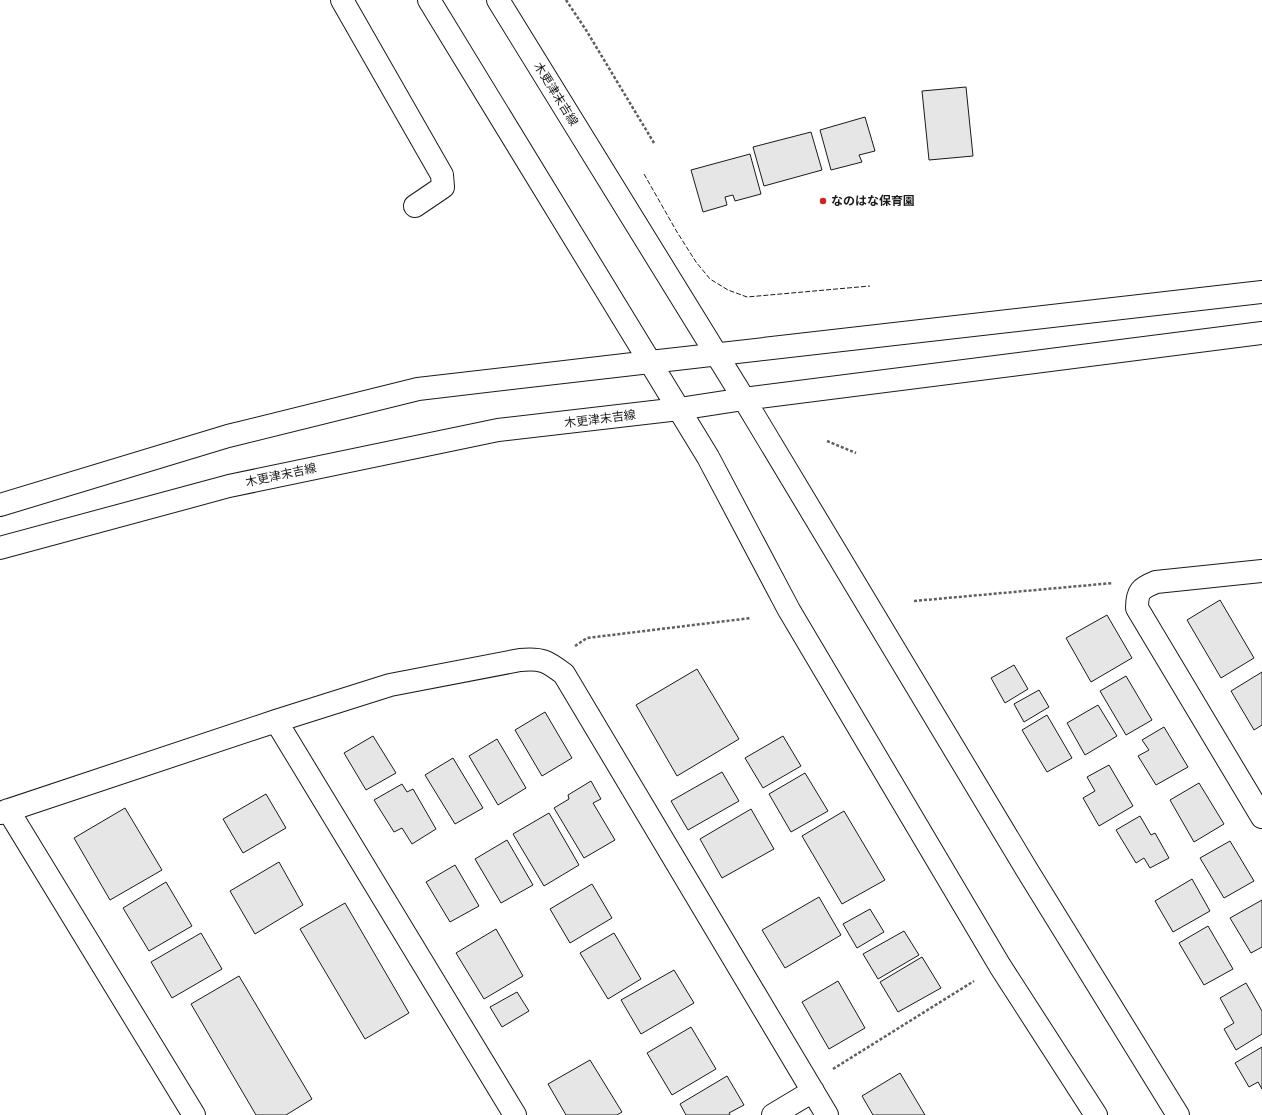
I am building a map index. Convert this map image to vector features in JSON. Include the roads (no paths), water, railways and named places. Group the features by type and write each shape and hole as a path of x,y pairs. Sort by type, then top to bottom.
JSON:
{"street":[{"path":"342,0 442,174 443,187 415,206"},
{"path":"429,0 708,457 788,610 1000,966 1096,1115"},
{"name":"木更津末吉線","path":"0,548 229,486 498,430 678,409 744,399 498,0"},
{"path":"0,505 228,436 418,389 1262,292"},
{"path":"1178,1115 1027,870 744,399 1262,333"},
{"path":"1262,570 1156,582 1143,588 1137,597 1137,608 1262,816"},
{"path":"194,1115 4,811 390,685 520,660 535,659 550,663 564,674 827,1115"},
{"path":"276,721 515,1115"},
{"path":"773,1115 811,1087"}],"place":[{"name":"なのはな保育園","path":"823,201"}]}
